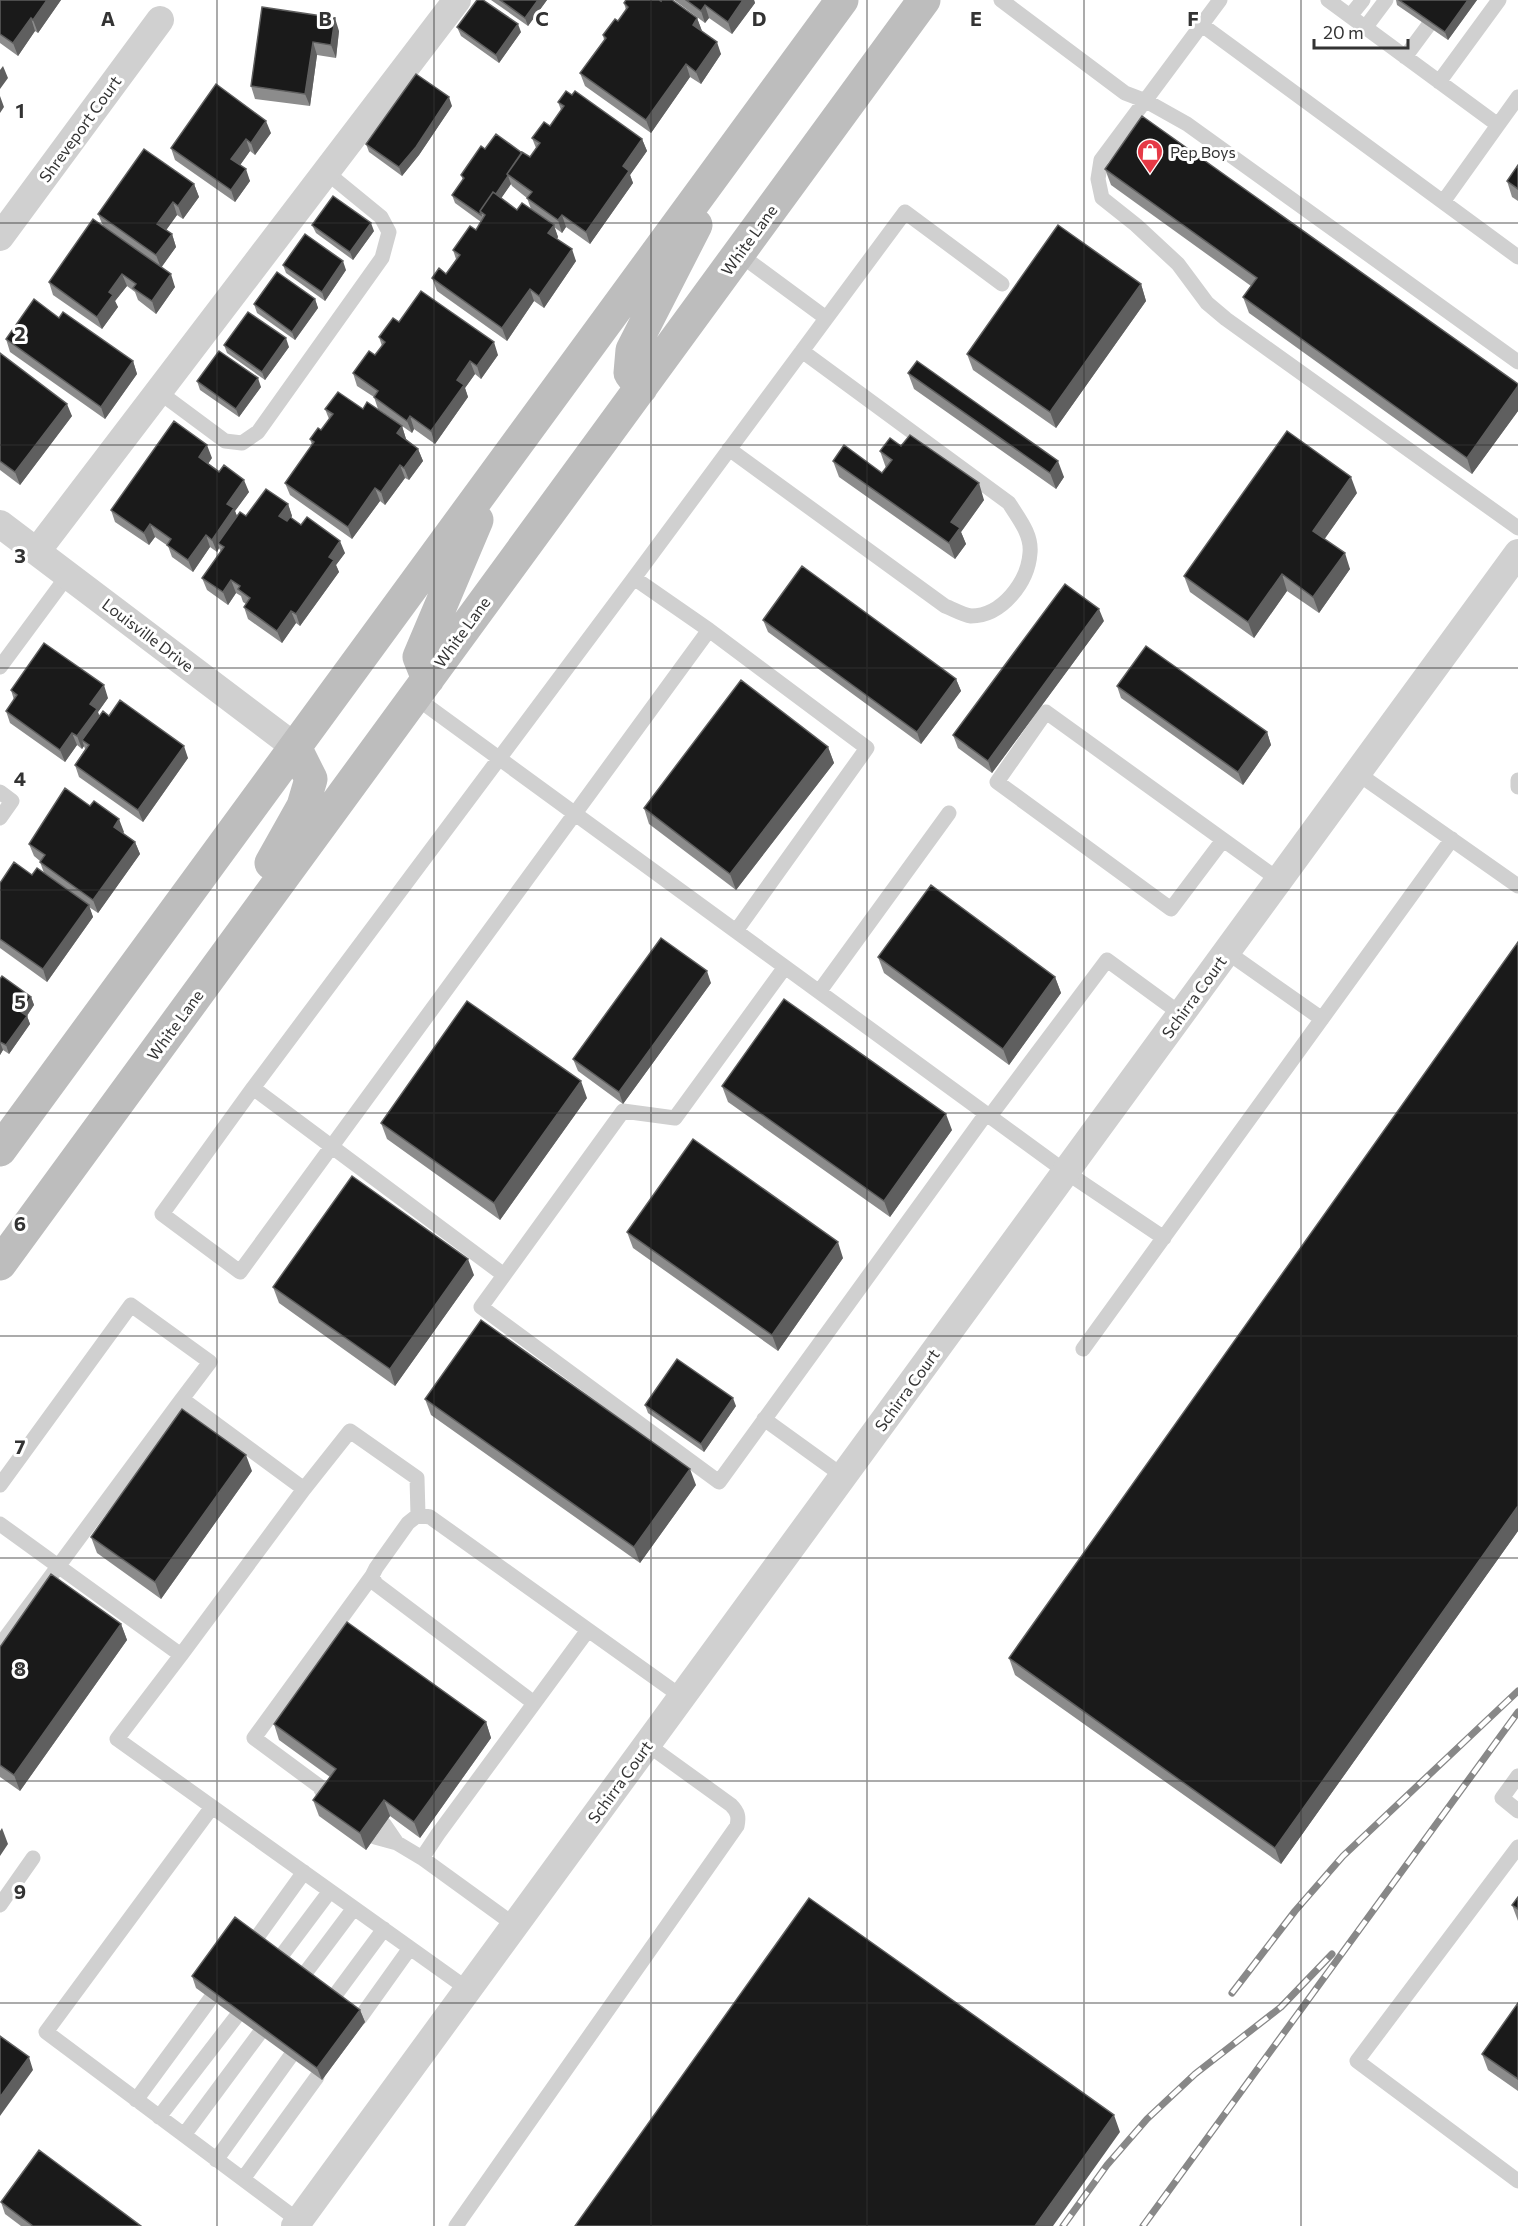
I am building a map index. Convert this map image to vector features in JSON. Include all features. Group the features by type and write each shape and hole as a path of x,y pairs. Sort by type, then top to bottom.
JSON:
{"main road":[{"path":"0,1150 842,0"},
{"name":"White Lane","path":"0,1264 924,0"},
{"path":"641,388 630,373 632,350 743,133"},
{"path":"421,688 420,657 498,469"},
{"path":"192,1002 303,806 311,779 295,747"}],"street":[{"path":"37,551 457,0"},
{"name":"Shreveport Court","path":"0,237 160,20"},
{"name":"Louisville Drive","path":"0,524 295,747"},
{"name":"Schirra Court","path":"297,2224 1518,553"}],"lane":[{"path":"1001,0 1125,93 1146,101 1187,124 1518,362"},
{"path":"1220,0 1101,160 1098,178 1102,198 1136,225 1178,264 1207,303 1226,319 1518,528"},
{"path":"1328,0 1498,125"},
{"path":"1350,16 1363,0"},
{"path":"1365,28 1386,0"},
{"path":"1439,82 1499,0"},
{"path":"1202,26 1518,257"},
{"path":"1405,57 1428,26"},
{"path":"1443,202 1518,97"},
{"path":"159,392 225,441 242,443 258,432 382,258 389,232 381,217 326,172"},
{"path":"709,630 240,1272 162,1214 904,212 1002,284"},
{"path":"739,254 826,318"},
{"path":"729,449 945,606 970,616 988,612 1012,594 1023,574 1030,552 1027,531 1008,503 802,351"},
{"path":"0,667 68,575"},
{"path":"634,578 709,630 867,748 736,931"},
{"path":"421,688 499,759 1066,1172 1164,1238"},
{"path":"1223,840 1171,909 997,782 1046,712 1279,880"},
{"path":"1357,773 1518,886"},
{"path":"1518,780 1518,787"},
{"path":"0,792 12,801 0,818"},
{"path":"819,992 950,813"},
{"path":"1083,1350 1452,839"},
{"path":"1227,952 1322,1019"},
{"path":"785,967 675,1118 623,1111 481,1307 718,1482 988,1115 1107,960 1181,1014"},
{"path":"254,1088 504,1275"},
{"path":"0,1485 131,1305 210,1362 0,1645"},
{"path":"182,1399 304,1489"},
{"path":"764,1419 843,1476"},
{"path":"418,1515 417,1478 350,1431 117,1739 469,1990"},
{"path":"329,1803 319,1786 254,1738 408,1523 418,1515 430,1517 682,1697"},
{"path":"0,1524 181,1655"},
{"path":"372,1576 376,1584 534,1703"},
{"path":"422,1858 588,1630"},
{"path":"456,2226 737,1826 737,1811 731,1805 648,1745"},
{"path":"1518,1776 1502,1798 1518,1811"},
{"path":"319,1786 338,1790"},
{"path":"212,1807 46,2032 243,2180 297,2224"},
{"path":"379,1831 422,1858 516,1926"},
{"path":"1518,1847 1357,2061 1518,2181"},
{"path":"0,1905 33,1858"},
{"path":"255,1940 304,1872"},
{"path":"279,1959 330,1891"},
{"path":"303,1976 354,1908"},
{"path":"333,1998 384,1929"},
{"path":"360,2018 410,1948"},
{"path":"136,2100 211,1998"},
{"path":"159,2117 236,2017"},
{"path":"184,2135 259,2034"},
{"path":"216,2160 290,2057"},
{"path":"243,2180 317,2077"}],"building":[{"path":"0,0 47,0 13,43 0,34"},
{"path":"477,0 483,0 518,24 496,55 457,27"},
{"path":"500,0 538,0 525,18"},
{"path":"626,0 672,0 697,18 693,25 717,42 696,72 686,64 646,120 580,73 606,38 603,35 615,19 618,21 628,7 624,3"},
{"path":"686,0 743,0 728,22 705,5 701,11"},
{"path":"1399,0 1468,0 1445,32"},
{"path":"262,7 335,18 331,45 313,42 305,94 251,86"},
{"path":"416,74 449,97 416,147 399,167 366,144"},
{"path":"216,84 266,121 251,143 246,139 231,159 246,169 231,190 171,148"},
{"path":"566,91 572,95 575,91 642,139 623,166 629,171 586,232 562,215 558,220 527,198 532,192 507,174 522,152 530,157 540,143 532,138 544,122 550,126 564,106 558,102"},
{"path":"1142,116 1518,384 1467,458 1243,297 1257,278 1105,169"},
{"path":"496,134 522,153 496,194 493,192 480,211 481,215 452,195 464,178 461,175 481,146 485,149"},
{"path":"144,149 194,184 178,206 173,202 157,224 172,234 156,255 98,214"},
{"path":"1518,165 1518,189 1507,181"},
{"path":"493,192 517,210 522,203 554,225 548,233 572,249 539,296 530,289 502,328 432,278 439,268 446,274 460,255 453,250 470,226 476,230 485,215 480,211"},
{"path":"333,196 371,223 350,252 312,225"},
{"path":"93,219 171,274 152,301 133,288 136,284 122,274 109,292 113,295 97,317 49,282"},
{"path":"1058,225 1141,284 1050,412 967,354"},
{"path":"305,234 343,261 322,292 283,265"},
{"path":"277,272 315,299 292,332 254,304"},
{"path":"421,291 494,342 477,366 470,361 457,380 464,385 431,431 410,416 407,421 374,397 378,391 353,373 369,351 375,355 385,342 379,337 393,318 399,322"},
{"path":"34,299 59,318 63,312 133,361 101,407 6,339"},
{"path":"248,312 286,338 262,372 224,345"},
{"path":"219,351 258,378 236,409 197,381"},
{"path":"0,353 67,404 15,472 0,461"},
{"path":"917,361 1058,461 1050,473 908,373"},
{"path":"338,392 363,409 367,402 402,426 397,433 418,449 404,468 400,465 381,492 375,488 348,527 285,483 314,442 310,439 318,428 321,430 333,414 325,409"},
{"path":"174,421 207,445 199,457 219,472 224,465 244,480 227,504 234,508 212,540 206,535 188,560 167,545 171,539 150,524 144,533 111,510"},
{"path":"1287,431 1351,477 1313,531 1345,553 1313,597 1282,574 1248,622 1184,576"},
{"path":"910,435 979,483 951,522 960,528 949,543 833,461 844,445 882,473 892,460 880,451 890,438 901,446"},
{"path":"266,489 288,504 279,516 287,521 290,517 301,525 307,517 340,541 329,557 334,560 296,614 291,611 277,631 244,607 250,598 238,589 240,586 231,580 223,592 202,578 224,547 218,543 240,512 246,516"},
{"path":"802,566 956,679 917,732 763,620"},
{"path":"1065,584 1099,609 988,761 953,735"},
{"path":"44,643 104,685 90,704 97,709 77,736 72,733 60,750 6,711 17,695 11,690"},
{"path":"1146,646 1267,732 1238,772 1117,686"},
{"path":"741,680 828,747 730,874 644,808"},
{"path":"120,700 184,746 138,810 75,765 89,745 82,740 103,711 109,716"},
{"path":"65,788 90,806 94,801 119,819 114,827 135,842 93,900 40,862 45,855 29,844"},
{"path":"14,862 32,875 37,868 89,905 43,969 0,939 0,883"},
{"path":"931,885 1055,977 1003,1049 878,957"},
{"path":"661,938 707,971 619,1092 573,1059"},
{"path":"1518,942 1518,1506 1275,1848 1009,1658"},
{"path":"2,976 31,997 21,1012 27,1016 6,1045 0,1042 0,979"},
{"path":"784,999 946,1114 884,1201 722,1086"},
{"path":"467,1001 581,1081 494,1203 381,1123"},
{"path":"693,1139 838,1242 772,1335 627,1232"},
{"path":"352,1176 468,1259 390,1369 273,1287"},
{"path":"481,1320 690,1469 634,1547 425,1399"},
{"path":"677,1359 733,1398 701,1444 645,1405"},
{"path":"182,1409 246,1455 155,1582 91,1537"},
{"path":"51,1574 121,1624 14,1775 0,1765 0,1647"},
{"path":"347,1622 486,1722 414,1822 384,1800 360,1833 313,1800 336,1769 274,1724"},
{"path":"1518,1897 1518,1909 1512,1905"},
{"path":"809,1898 1114,2115 1035,2226 575,2226"},
{"path":"235,1917 360,2010 317,2068 192,1976"},
{"path":"1518,2003 1518,2079 1482,2054"},
{"path":"0,2036 29,2057 0,2097"},
{"path":"39,2150 141,2226 33,2226 1,2202"}],"railway":[{"path":"1232,1993 1295,1911 1343,1856 1518,1691"},
{"path":"1143,2226 1518,1712"},
{"path":"1063,2226 1107,2165 1147,2119 1195,2074 1281,2007 1332,1954"}],"place":[{"name":"Pep Boys","path":"1150,175"}]}
